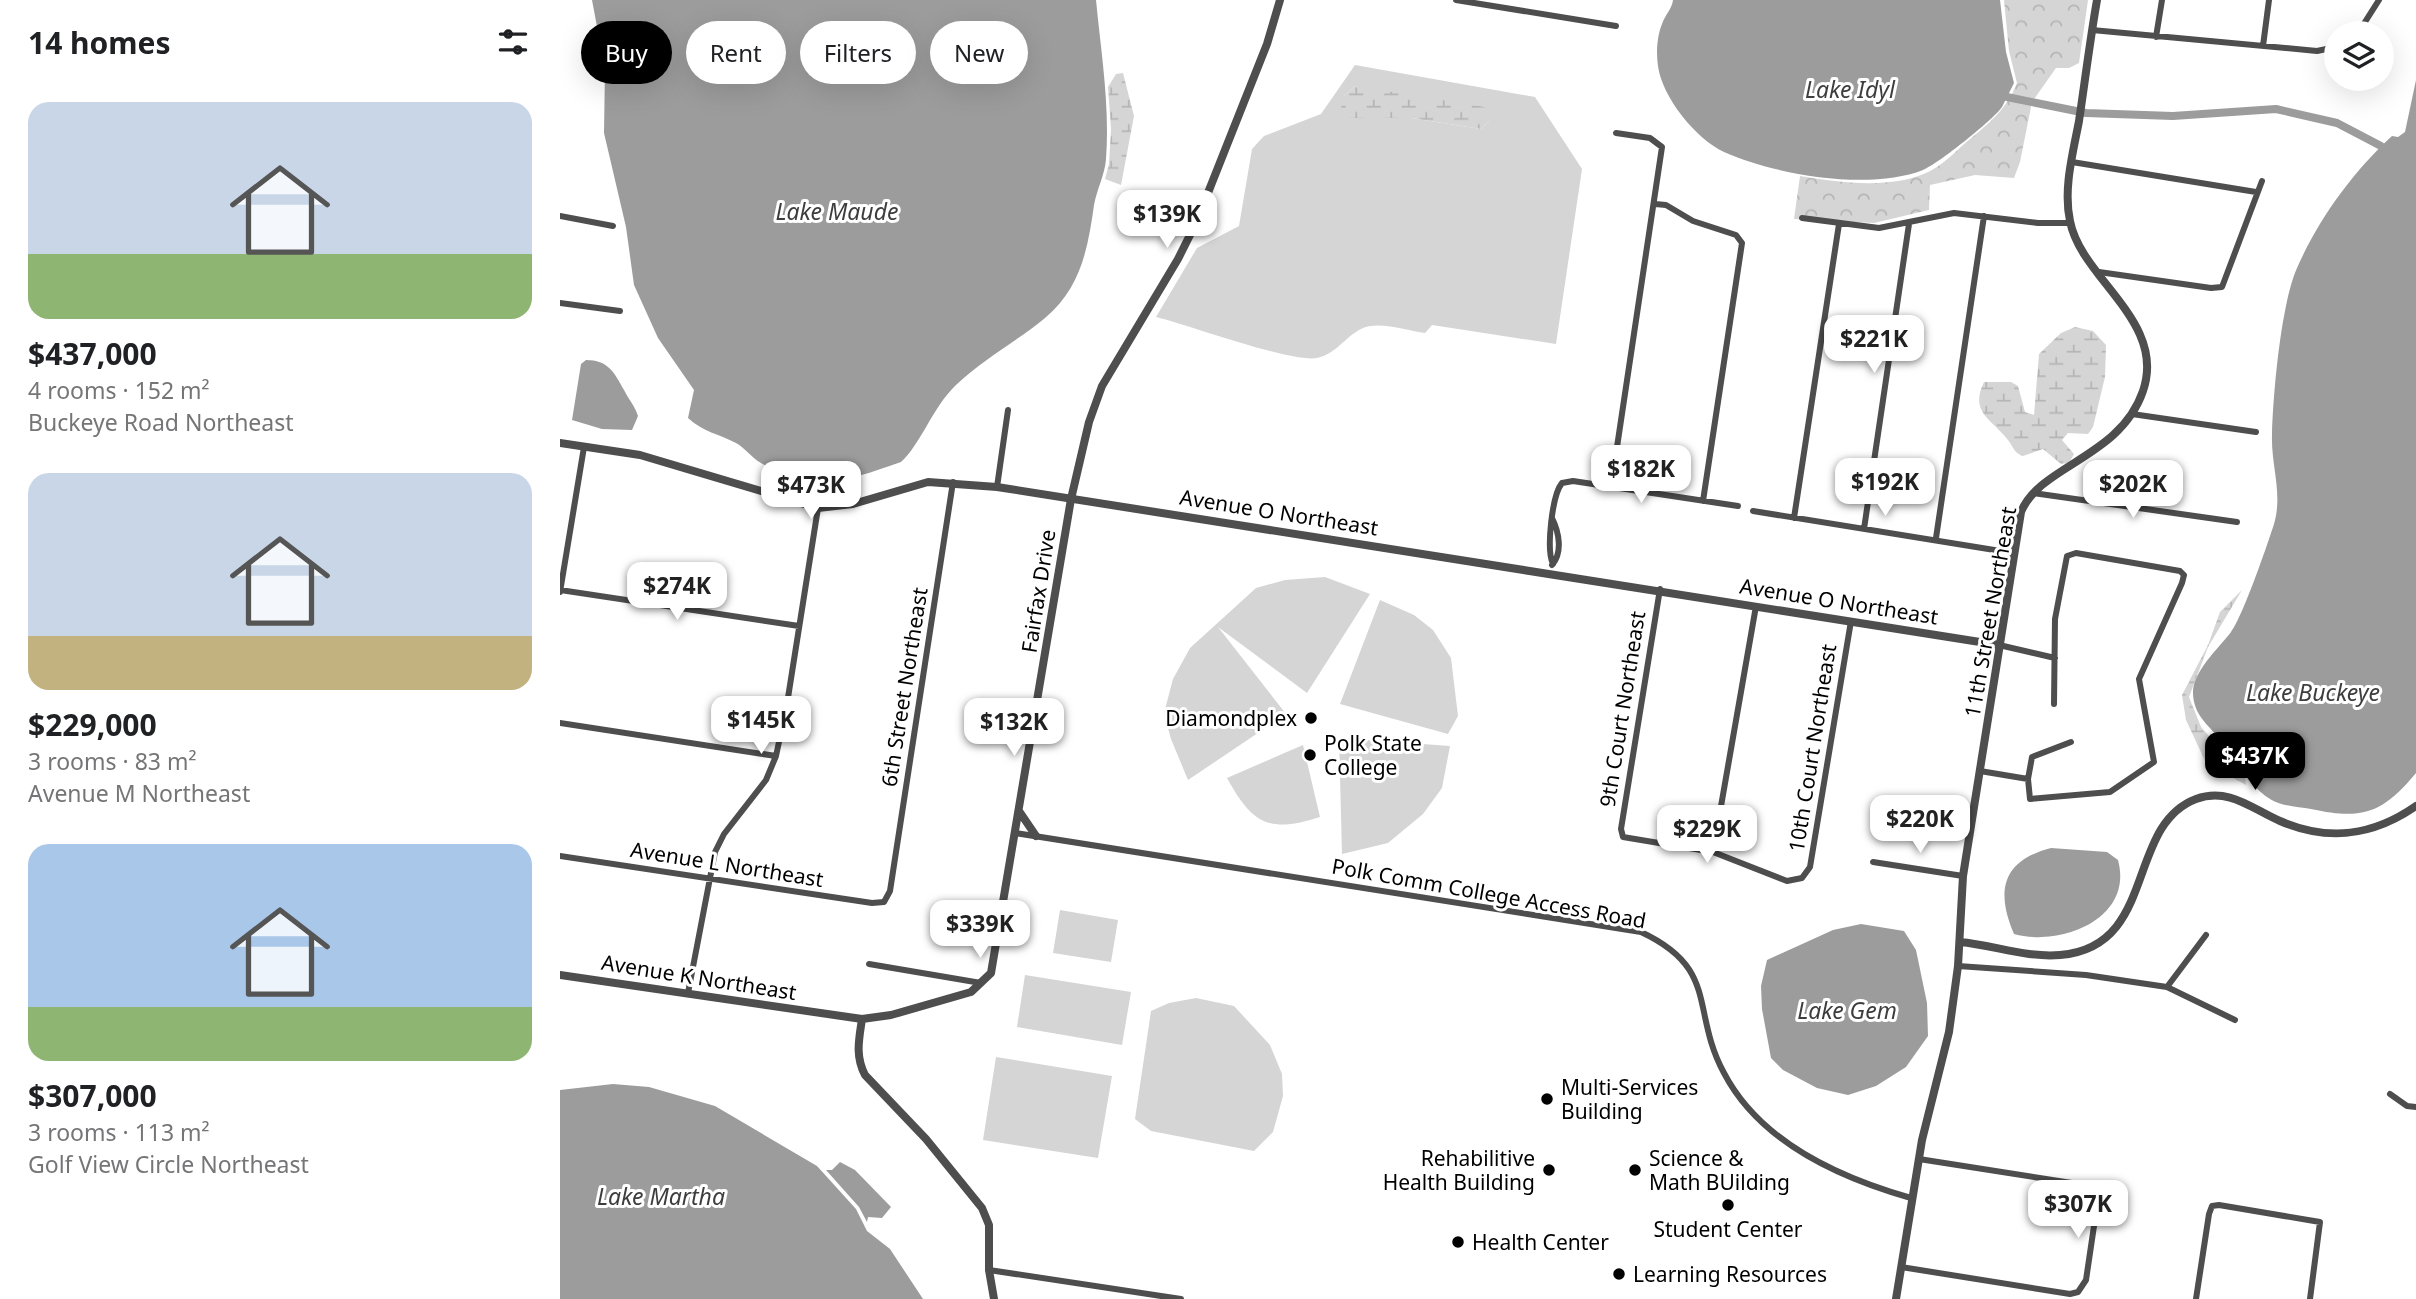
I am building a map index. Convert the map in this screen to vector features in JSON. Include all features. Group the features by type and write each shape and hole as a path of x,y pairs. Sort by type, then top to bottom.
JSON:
{"street":[{"name":"Fairfax Drive","path":"983,983 991,973 996,958 1070,499 1102,386 1178,259 1196,223 1267,44 1280,0"},
{"path":"1456,0 1616,26"},
{"name":"11th Street Northeast","path":"1896,1299 1911,1198 1949,1032 1958,965 1964,876 2021,512 2033,493 2119,433 2132,414 2146,379 2144,349 2134,323 2070,223 2068,196 2097,0"},
{"path":"2156,37 2162,0"},
{"path":"2263,46 2269,0"},
{"path":"2366,21 2379,0"},
{"path":"2092,30 2324,50"},
{"path":"1611,487 1662,147 1650,138 1616,133"},
{"path":"2073,162 2256,192"},
{"path":"2099,272 2211,288 2222,287 2262,181"},
{"path":"1654,204 1666,205 1693,221 1736,234 1742,243 1703,501"},
{"path":"1802,218 1879,228 1954,214 2038,223 2070,223"},
{"path":"560,216 613,226"},
{"path":"1936,538 1984,216"},
{"path":"1794,518 1839,224"},
{"path":"1864,529 1909,224"},
{"path":"560,303 620,310"},
{"path":"997,487 1008,410"},
{"path":"2132,414 2256,432"},
{"name":"Avenue O Northeast","path":"560,443 674,464 818,508 853,504 928,482 997,487 1552,568 1756,606 1999,645"},
{"path":"584,447 560,591 799,626"},
{"path":"1552,568 1559,544 1552,518 1555,498 1562,483 1573,481 1738,506"},
{"name":"6th Street Northeast","path":"888,898 953,482"},
{"path":"2033,493 2236,522"},
{"path":"688,993 709,879 718,846 758,791 775,756 818,508"},
{"path":"1753,511 1936,538 2013,553"},
{"path":"2054,704 2054,619 2067,556 2076,552 2180,571 2183,575 2139,679 2154,762 2110,792 2030,799 2028,779 2032,757 2071,741"},
{"name":"9th Court Northeast","path":"1660,589 1622,834 1623,837 1713,852"},
{"path":"1713,852 1756,606"},
{"name":"10th Court Northeast","path":"1713,852 1787,881 1802,878 1810,867 1851,621"},
{"path":"1999,645 2055,658"},
{"path":"560,723 775,756"},
{"path":"1980,771 2028,779"},
{"path":"1960,942 2047,955 2085,950 2103,940 2121,922 2158,837 2171,817 2199,798 2230,797 2279,821 2323,834 2360,833 2374,829 2416,806"},
{"path":"1019,811 1037,836"},
{"name":"Polk Comm College Access Road","path":"1015,833 1641,932 1667,944 1685,961 1699,983 1713,1046 1724,1074 1743,1100 1772,1130 1836,1172 1868,1186 1911,1198"},
{"name":"Avenue L Northeast","path":"560,856 872,903 884,902 888,898"},
{"path":"1873,862 1964,876"},
{"path":"2167,987 2206,935"},
{"path":"869,964 983,983"},
{"path":"1958,965 2086,975 2167,987 2235,1020"},
{"name":"Avenue K Northeast","path":"560,975 862,1019 877,1018 971,992 983,983"},
{"path":"862,1019 859,1064 873,1084 926,1139 982,1209 989,1225 989,1270 994,1299"},
{"path":"2390,1094 2407,1106 2416,1107"},
{"path":"1901,1267 2071,1296 2078,1292 2086,1280 2098,1199 2091,1186 1919,1159"},
{"path":"2196,1299 2212,1206 2320,1222 2311,1299"},
{"path":"989,1270 1181,1299"}],"green space":[{"path":"2004,0 2088,0 2079,63 2069,68 2056,68 2032,102 2020,162 2014,178 1975,175 1930,185 1929,210 1874,223 1794,219 1800,176 1870,183 1906,180 1922,175 1946,161 1998,114 2017,83 2009,51"},
{"path":"1355,65 1535,97 1582,169 1556,344 1432,325 1425,333 1376,326 1361,329 1324,356 1304,358 1263,349 1156,317 1197,248 1239,226 1252,149 1264,136 1321,114","holes":["1355,86 1489,121 1481,129 1411,118 1344,118 1344,96"]},
{"path":"1123,73 1134,116 1121,185 1105,179 1109,164 1111,129 1108,87 1116,74"},
{"path":"1355,86 1487,108 1489,121 1481,129 1411,118 1344,118 1340,112 1344,96"},
{"path":"2075,327 2093,331 2106,345 2105,377 2093,427 2088,434 2068,433 2062,440 2074,454 2069,463 2061,464 2043,449 2020,455 1984,415 1979,401 1984,382 2011,382 2018,386 2025,412 2034,415 2039,354 2061,333"},
{"path":"1325,577 1370,594 1307,693 1218,627 1286,714 1188,780 1171,739 1164,713 1173,679 1190,648 1256,588 1285,580"},
{"path":"2242,590 2208,647 2189,697 2201,727 2245,777 2246,785 2206,763 2186,720 2182,695 2208,645 2220,612"},
{"path":"1380,600 1414,615 1433,630 1451,658 1458,716 1448,734 1340,704"},
{"path":"1339,738 1450,746 1442,788 1423,814 1388,843 1342,854"},
{"path":"1303,745 1320,817 1287,824 1263,821 1245,805 1227,778"},
{"path":"1060,910 1118,920 1111,962 1053,953"},
{"path":"1025,975 1131,992 1122,1045 1017,1027"},
{"path":"1196,998 1234,1006 1270,1045 1282,1074 1283,1096 1273,1132 1254,1151 1151,1131 1135,1119 1151,1011 1169,1003"},
{"path":"996,1057 1112,1076 1098,1158 983,1140"}],"water":[{"name":"Lake Maude","path":"592,0 1096,0 1106,99 1106,159 1089,237 1075,280 1067,294 1045,318 956,385 901,462 865,474 831,481 814,481 779,473 736,443 699,427 688,418 694,390 658,338 634,285 626,227 604,133 605,84 672,84 672,21 596,21"},
{"name":"Lake Idyl","path":"1673,0 2000,0 2006,52 2014,83 2002,107 1988,121 1952,151 1923,170 1901,176 1850,180 1823,178 1769,167 1713,146 1682,116 1666,91 1658,66 1658,39"},
{"name":"Lake Buckeye","path":"2416,80 2416,773 2404,787 2381,805 2358,813 2344,814 2284,805 2262,793 2248,779 2199,714 2193,694 2201,669 2236,624 2274,524 2277,490 2272,435 2276,374 2291,284 2316,231 2351,180 2392,136 2398,137 2405,132"},
{"path":"586,360 600,362 610,368 617,378 638,416 632,430 602,429 572,420 581,364"},
{"path":"2051,848 2107,852 2118,860 2120,881 2115,898 2105,913 2072,932 2033,937 2014,934 2005,905 2007,880 2022,861"},
{"name":"Lake Gem","path":"1861,924 1904,931 1916,950 1927,1003 1928,1036 1906,1067 1876,1086 1848,1095 1817,1088 1783,1070 1771,1058 1762,1009 1761,986 1767,960 1833,930"},
{"name":"Lake Martha","path":"613,1084 649,1087 715,1106 817,1166 856,1209 867,1231 890,1249 923,1299 560,1299 560,1090"},
{"path":"840,1162 855,1170 891,1207 882,1218 868,1217 867,1222 859,1207 826,1170 832,1170"}],"waterway":[{"path":"2007,97 2086,113 2173,116 2276,109 2337,123 2381,146"}],"place":[{"name":"Diamondplex","path":"1311,718"},
{"name":"Polk State College","path":"1310,755"},
{"name":"Multi-Services Building","path":"1547,1099"},
{"name":"Rehabilitive Health Building","path":"1549,1170"},
{"name":"Science & Math BUilding","path":"1635,1170"},
{"name":"Student Center","path":"1728,1205"},
{"name":"Health Center","path":"1458,1242"},
{"name":"Learning Resources","path":"1619,1274"}]}
